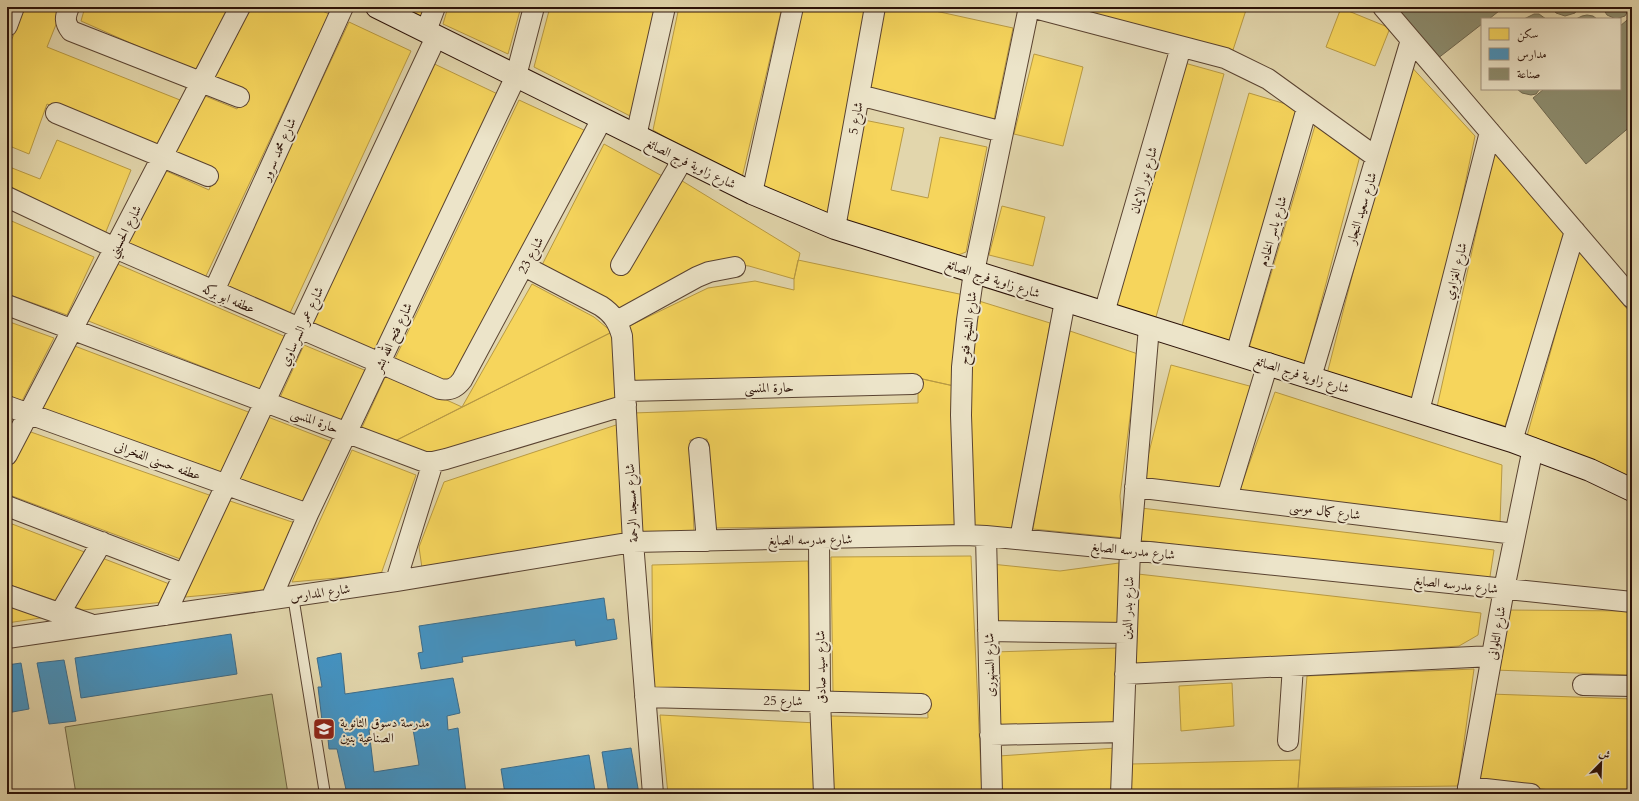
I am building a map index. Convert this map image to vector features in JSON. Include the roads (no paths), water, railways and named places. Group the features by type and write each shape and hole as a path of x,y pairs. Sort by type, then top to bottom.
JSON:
{"street":[{"path":"7,26 14,7"},
{"path":"69,7 65,18 66,25 71,31 239,97"},
{"name":"شارع الحسيني","path":"7,455 240,7"},
{"name":"شارع محمد سرور","path":"214,291 343,7"},
{"name":"شارع زاوية فرج الصائغ","path":"377,7 752,193 835,228 1512,441 1590,470 1632,490"},
{"name":"شارع عمر السرساوي","path":"165,615 299,328 431,34 435,7"},
{"name":"شارع فتح الله بشر","path":"271,599 308,514 516,76 534,7"},
{"path":"636,136 665,7"},
{"path":"752,193 793,7"},
{"name":"شارع 5","path":"835,228 875,7"},
{"path":"1030,7 1225,58 1268,80 1376,157"},
{"name":"شارع الشيخ فتوح","path":"965,535 961,415 962,367 967,320 974,272 1030,7"},
{"path":"1383,7 1632,298"},
{"name":"شارع سعيد النجار","path":"1311,377 1411,40"},
{"name":"شارع نور الايمان","path":"1104,313 1181,47"},
{"path":"859,95 1003,132"},
{"name":"شارع ياسر الخادم","path":"1236,354 1307,108"},
{"path":"56,113 208,176"},
{"name":"شارع 23","path":"453,389 459,386 602,119"},
{"name":"شارع الغزاوي","path":"1419,411 1490,132"},
{"path":"621,265 683,159"},
{"name":"عطفه ابو بركه","path":"7,197 115,248 440,389 453,389"},
{"path":"1512,441 1575,231"},
{"path":"524,266 601,306 610,312 617,321 697,277 709,272 735,267"},
{"path":"1020,538 1065,301"},
{"name":"حارة المنسى","path":"7,305 347,432 416,460 433,462 626,398 913,384"},
{"name":"شارع مسجد الرحمة","path":"617,321 622,336 633,542 653,794"},
{"name":"شارع بدر الدين","path":"1121,794 1130,550 1149,327"},
{"path":"1227,498 1268,363"},
{"name":"عطفه حسنى الفخرانى","path":"7,406 308,514"},
{"path":"699,448 707,541"},
{"name":"شارع التلوانى","path":"1468,791 1504,589 1533,448"},
{"path":"396,581 433,462"},
{"name":"شارع كمال موسى","path":"1135,487 1516,534"},
{"path":"7,506 184,574"},
{"name":"شارع مدرسه الصايغ","path":"633,542 965,535 1020,538 1632,602"},
{"name":"شارع السنهورى","path":"986,536 992,794"},
{"name":"شارع سيد صادق","path":"819,539 820,701 824,794"},
{"path":"60,613 102,542"},
{"name":"شارع المدارس","path":"7,638 396,581 633,542"},
{"path":"7,595 94,625"},
{"path":"988,631 1126,633"},
{"path":"1125,674 1492,656"},
{"path":"1288,741 1293,666"},
{"path":"1583,685 1632,686"},
{"name":"شارع 25","path":"645,697 921,704"},
{"path":"990,735 1123,732"},
{"path":"1468,791 1530,794"}],"lane":[{"path":"293,596 325,794"}],"place":[{"name":"مدرسة دسوق الثانوية الصناعية بنين","path":"324,729"}]}
